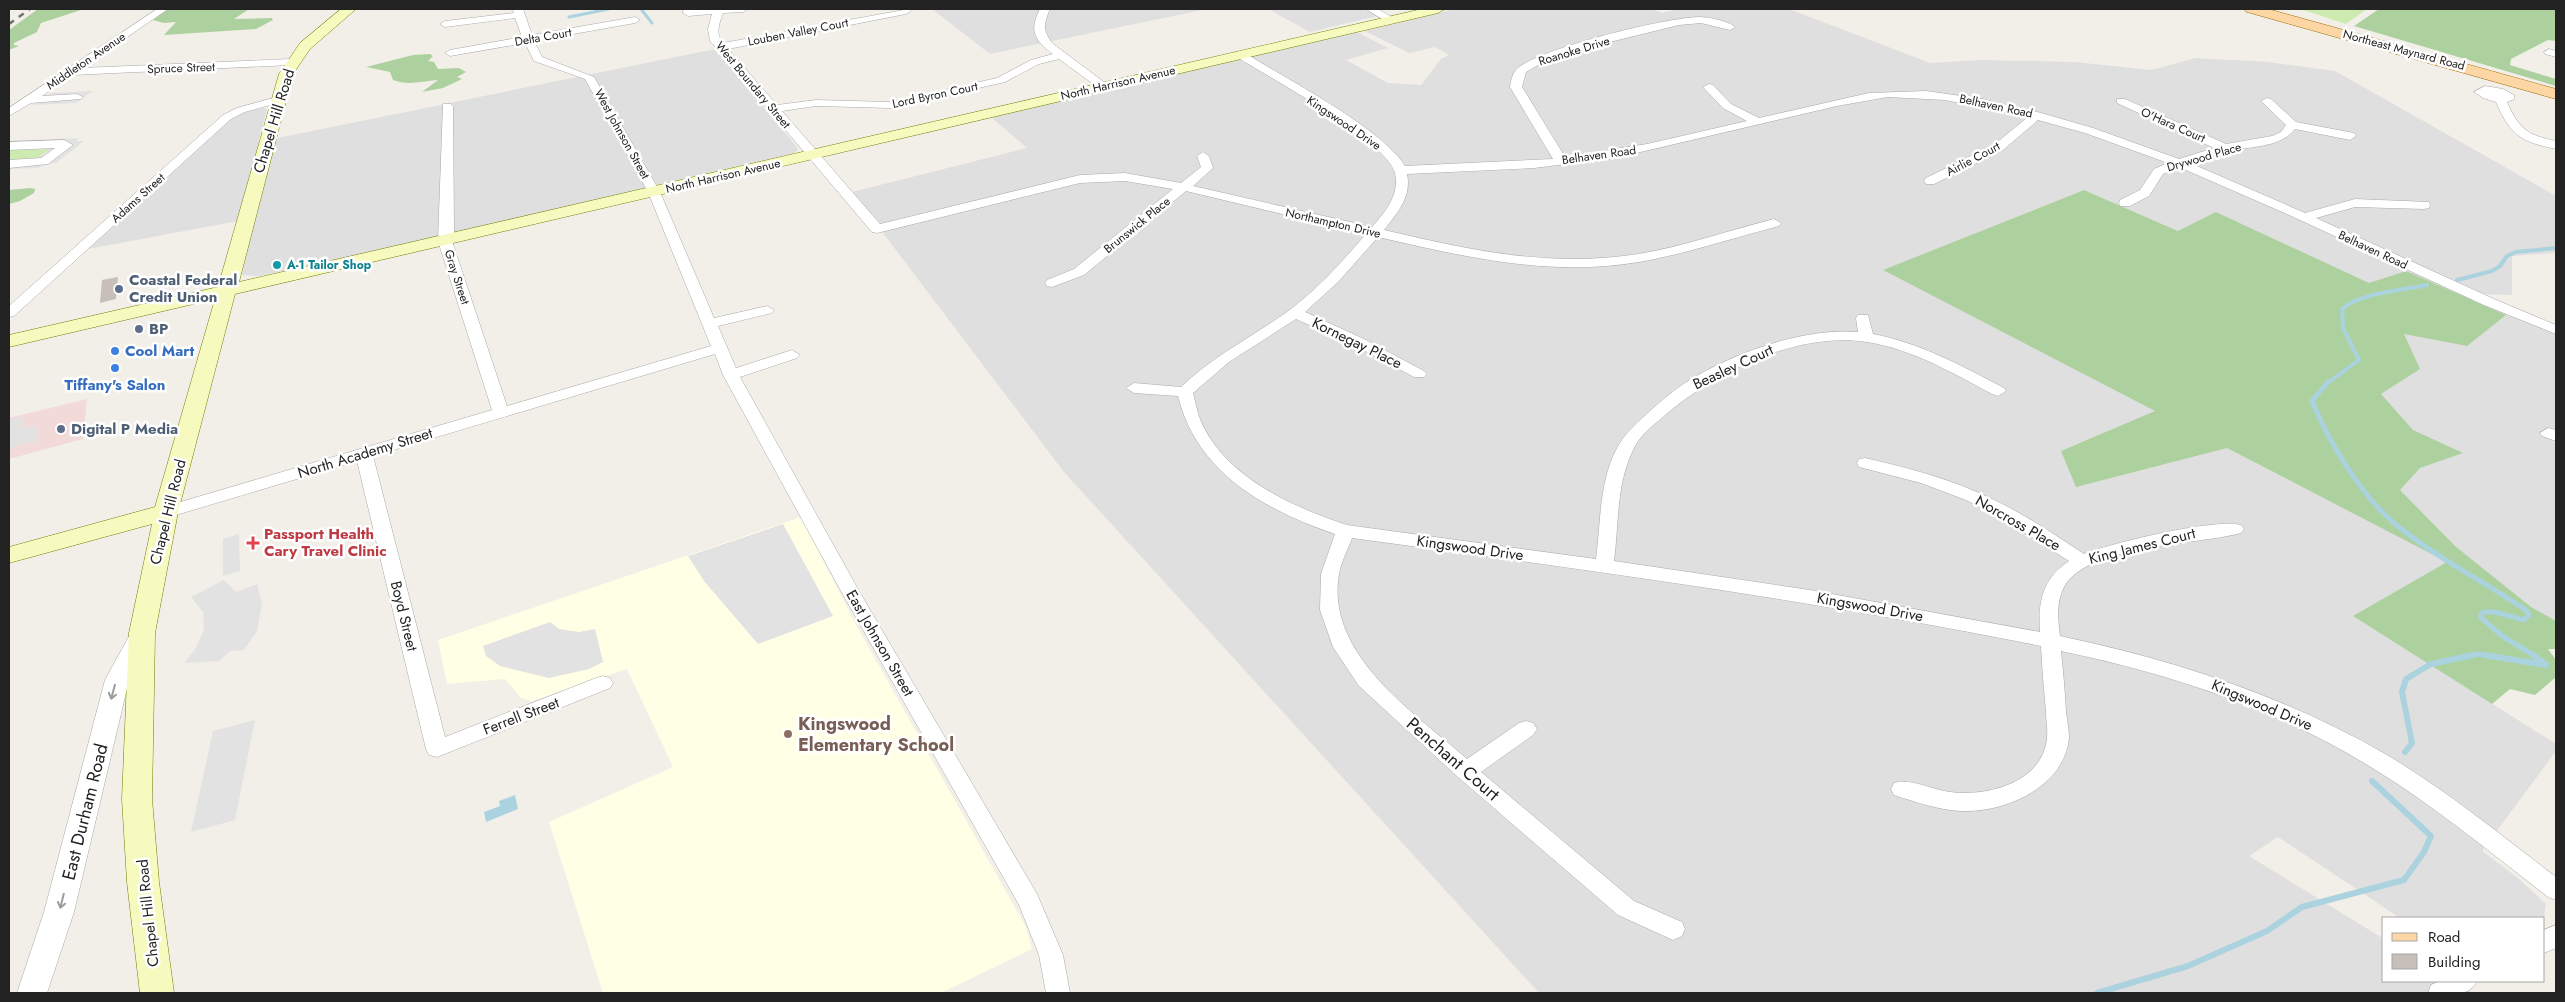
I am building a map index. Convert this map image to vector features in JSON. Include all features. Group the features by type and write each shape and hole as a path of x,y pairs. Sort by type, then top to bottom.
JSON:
{"main road":[{"name":"Chapel Hill Road","path":"157,993 143,882 137,799 142,633 166,512 228,291 277,100 292,62 308,43 349,9"},
{"name":"North Harrison Avenue","path":"9,342 1438,9"},
{"name":"Northeast Maynard Road","path":"2252,9 2556,94"},
{"name":"North Academy Street","path":"9,555 166,512"}],"street":[{"name":"Middleton Avenue","path":"9,113 163,9"},
{"path":"689,9 688,13 743,9"},
{"path":"1045,9 1038,23 1040,34 1048,46 1104,87"},
{"path":"1371,9 1392,20"},
{"name":"West Boundary Street","path":"719,10 713,34 720,47 878,229 893,224"},
{"path":"445,24 521,11"},
{"name":"West Johnson Street","path":"521,11 528,39 542,62 576,70 590,78 654,192 720,348"},
{"name":"Louben Valley Court","path":"720,47 906,11"},
{"name":"Delta Court","path":"450,53 635,20"},
{"name":"Roanoke Drive","path":"1561,161 1516,87 1516,81 1522,71 1551,56 1679,22 1701,20 1730,27"},
{"name":"Kingswood Drive","path":"1239,54 1372,140 1393,158 1400,170"},
{"name":"Lord Byron Court","path":"773,109 816,103 891,105 1001,80 1035,62 1061,55"},
{"name":"Spruce Street","path":"70,72 292,62"},
{"path":"1709,87 1727,106 1758,122"},
{"name":"Belhaven Road","path":"1400,170 1561,161 1639,149 1863,98 1904,93 1952,97 2037,115 2094,132 2176,163 2303,217 2464,293 2556,330"},
{"path":"30,100 77,98"},
{"path":"2500,99 2514,130 2533,139 2556,145"},
{"name":"Adams Street","path":"9,314 227,117 241,110 277,100"},
{"name":"O'Hara Court","path":"2121,101 2225,148"},
{"path":"2266,101 2292,125 2350,136"},
{"name":"Gray Street","path":"447,106 447,234 445,241 501,412"},
{"name":"Airlie Court","path":"1930,181 1999,147 2037,115"},
{"name":"Drywood Place","path":"2125,203 2145,193 2158,172 2176,163 2225,148 2275,139 2285,134 2292,125"},
{"path":"9,146 67,145 44,162 9,164"},
{"name":"Brunswick Place","path":"1052,283 1079,272 1207,168 1203,156"},
{"path":"1134,388 1186,392 1208,368 1295,313 1315,296 1374,233 1400,199 1403,185 1400,170"},
{"name":"Northampton Drive","path":"893,224 1080,179 1133,178 1183,187 1374,233 1490,258 1542,263 1584,264 1657,255 1774,223"},
{"path":"2303,217 2356,203 2424,205"},
{"path":"710,323 767,310"},
{"name":"Kornegay Place","path":"1295,313 1354,340 1419,374"},
{"path":"1863,318 1866,337"},
{"name":"Beasley Court","path":"1604,566 1611,490 1625,446 1636,433 1672,400 1693,384 1721,370 1795,340 1821,336 1866,337 1922,353 1998,391"},
{"name":"North Academy Street","path":"166,512 720,348"},
{"name":"East Johnson Street","path":"720,348 731,375 805,506 850,591 1029,901 1051,955 1058,993"},
{"path":"731,375 792,355"},
{"name":"Kingswood Drive","path":"1186,392 1190,419 1211,449 1231,470 1260,494 1307,519 1345,531 1604,566 1862,604 2050,641 2160,666 2202,679 2269,705 2357,748 2437,799 2556,890"},
{"name":"Boyd Street","path":"364,453 437,749"},
{"name":"Norcross Place","path":"1866,463 1934,481 1986,502 2013,517 2082,562"},
{"name":"King James Court","path":"1902,789 1944,801 1979,802 2002,798 2024,789 2037,778 2056,750 2058,739 2050,641 2050,596 2055,585 2067,572 2082,562 2159,540 2204,531 2235,529"},
{"name":"Penchant Court","path":"1345,531 1330,574 1330,610 1343,647 1366,681 1466,771 1626,908 1673,929"},
{"name":"East Durham Road","path":"32,993 59,912 117,680 142,633"},
{"name":"Ferrell Street","path":"437,749 603,683"},
{"path":"1466,771 1526,729"},
{"path":"2440,993 2463,982"}],"shaded area":[{"path":"932,9 1207,9 990,54"},
{"path":"1268,9 1363,9 1377,16 1310,32"},
{"path":"1455,9 1652,9 1662,13 1677,9 1789,9 1930,63 1982,60 2074,62 2151,70 2196,58 2268,62 2335,71 2556,196 2556,253 2512,256 2512,295 2478,294 2470,300 2556,334 2556,621 2448,563 2354,616 2556,744 2556,751 2482,851 2518,878 2546,904 2544,917 2398,917 2278,837 2249,856 2382,938 2382,982 2455,982 2473,993 1539,993 1064,472 852,192 1027,148 992,118 1357,32 1388,48 1346,60 1388,83 1421,85 1441,59 1449,55 1435,47 1409,53 1365,31","holes":["2084,190 2330,297 2374,510 2444,560 1884,270"]},
{"path":"715,49 798,150 794,153 350,257 258,276 242,275 254,218 88,249 233,116 251,110 265,108 267,110 258,142"},
{"path":"93,91 76,103 33,105 50,93"},
{"path":"79,138 76,141 84,141 56,163 46,164 38,168 9,169 9,160 37,158 50,149 9,150 9,141"},
{"path":"87,399 83,439 9,459 9,418"},
{"path":"22,417 23,428 35,425 36,430 40,430 37,441 9,448 9,420"},
{"name":"Kingswood Elementary School","path":"801,517 855,623 1026,927 1032,949 941,993 603,993 549,822 673,767 627,669 532,701 521,698 505,679 447,684 438,640"},
{"path":"783,524 833,616 758,644 704,581 688,556"},
{"path":"239,534 240,571 223,576 223,539"},
{"path":"224,580 236,592 257,584 262,603 257,631 244,650 230,651 219,661 184,663 196,648 204,630 203,612 191,597"},
{"path":"550,622 559,629 579,632 595,629 603,662 589,669 549,678 500,666 486,656 483,646"},
{"path":"255,720 235,820 191,832 213,731"}],"green space":[{"path":"38,9 84,9 41,23 37,32 14,43 14,45 19,46 9,50 9,30"},
{"path":"167,9 249,9 234,19 272,18 273,20 256,29 164,35 176,22 164,23 153,20"},
{"path":"2300,9 2367,9 2346,24"},
{"path":"2379,9 2556,9 2556,41 2548,40 2511,59 2510,65 2556,79 2556,86 2354,26"},
{"path":"430,54 433,56 428,61 434,62 438,69 459,68 466,72 457,77 462,79 443,88 422,92 438,80 410,83 399,82 393,80 390,72 366,67 413,55"},
{"path":"50,149 37,158 9,160 9,150"},
{"path":"35,189 34,193 20,201 9,204 9,190"},
{"path":"2084,190 2178,231 2216,212 2369,283 2406,271 2506,315 2467,346 2404,334 2420,369 2381,394 2413,430 2463,453 2420,468 2400,490 2455,546 2531,607 2556,621 2556,649 2548,649 2556,660 2556,677 2535,695 2510,689 2492,704 2353,616 2447,562 2227,448 2076,487 2061,451 2155,411 1883,270"}],"water":[{"path":"515,795 518,809 486,822 484,812 500,806 499,801"}],"building":[{"path":"118,277 116,299 100,303 102,280"}],"waterway":[{"path":"569,17 609,9"},
{"path":"641,9 652,23"},
{"path":"2457,280 2492,271 2500,266 2507,256 2516,252 2556,248"},
{"path":"2327,383 2359,360 2343,328 2342,309 2370,296 2427,285"},
{"path":"2327,383 2312,401 2336,450 2358,483 2394,523 2442,558 2527,611 2529,615 2524,620 2495,612 2483,612 2480,617 2502,636 2535,656"},
{"path":"2405,752 2412,743 2402,692 2406,679 2431,664 2473,655"},
{"path":"2468,656 2473,655"},
{"path":"2473,655 2492,656"},
{"path":"2484,655 2546,665 2533,655"},
{"path":"2097,993 2188,966 2267,931 2302,907 2404,880 2424,852 2431,836 2372,781"}],"railway":[{"path":"9,24 30,9"}],"place":[{"name":"A-1 Tailor Shop","path":"277,265"},
{"name":"Coastal Federal Credit Union","path":"119,289"},
{"name":"BP","path":"139,329"},
{"name":"Cool Mart","path":"115,351"},
{"name":"Tiffany's Salon","path":"115,368"},
{"name":"Digital P Media","path":"61,429"},
{"name":"Passport Health Cary Travel Clinic","path":"253,543"},
{"name":"Kingswood Elementary School","path":"788,734"}]}
